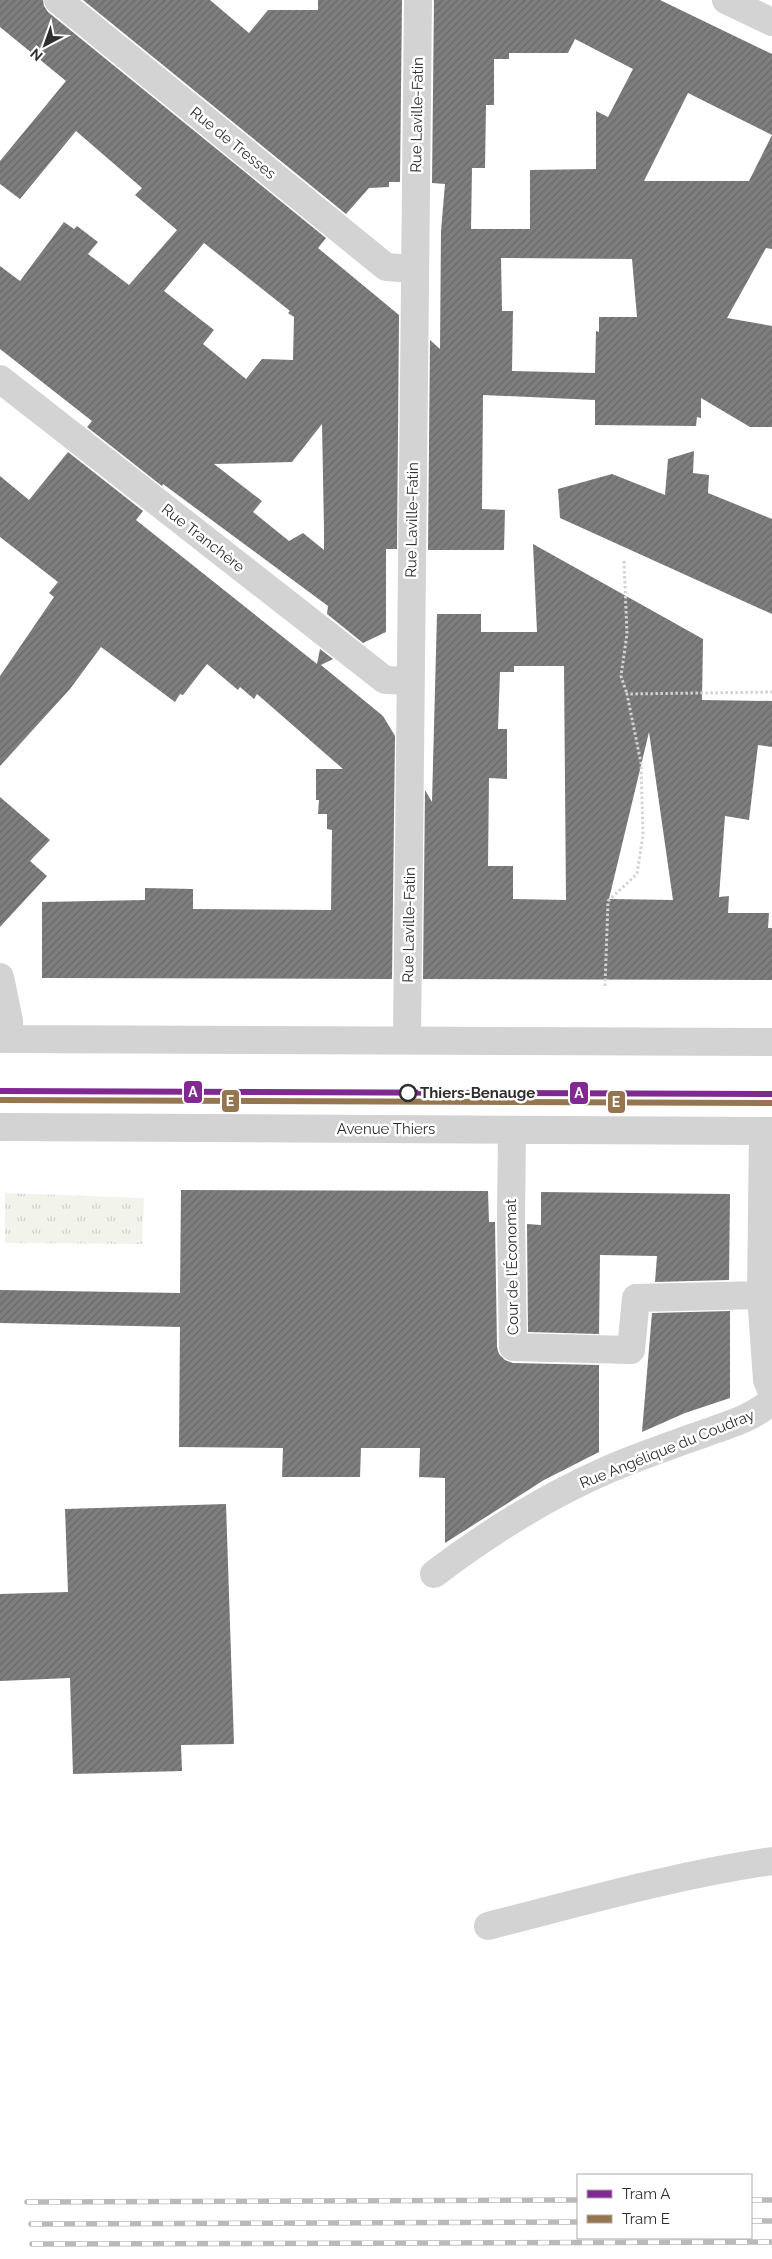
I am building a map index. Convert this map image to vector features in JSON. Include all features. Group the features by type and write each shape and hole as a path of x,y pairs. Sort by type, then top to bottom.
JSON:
{"street":[{"name":"Rue de Tresses","path":"58,0 386,268 415,269"},
{"name":"Rue Laville-Fatin","path":"407,1040 418,0"},
{"path":"726,0 772,22"},
{"name":"Rue Tranchère","path":"0,379 385,680 410,682"},
{"path":"0,977 9,1021 4,1039 772,1042"},
{"name":"Avenue Thiers","path":"0,1127 768,1131"},
{"name":"Cour de l'Économat","path":"512,1130 513,1347 631,1350 636,1298 761,1295"},
{"path":"768,1131 761,1295 767,1380 772,1392"},
{"name":"Rue Angélique du Coudray","path":"434,1574 478,1540 538,1505 606,1471 762,1410 772,1401"},
{"path":"488,1926 638,1887 734,1866 772,1861"}],"path":[{"path":"605,986 608,901 638,874 643,835 641,763 628,694 621,676 627,634 624,561"},
{"path":"628,694 772,692"}],"green space":[{"path":"5,1193 144,1198 142,1244 5,1243"}],"building":[{"path":"0,0 43,0 48,12 326,238 318,248 399,315 397,549 386,549 386,632 363,643 327,614 328,606 163,484 162,486 87,427 92,421 0,349 0,266 20,281 64,222 74,229 77,226 98,242 88,254 129,285 177,230 135,195 142,188 76,131 20,199 0,184 0,161 66,81 0,27","holes":["204,243 290,311 288,313 294,317 293,360 262,359 246,379 203,344 214,330 164,291","322,424 324,529 324,550 303,533 289,541 253,512 262,501 214,464 292,462"]},
{"path":"83,0 210,0 249,33 268,10 318,10 318,0 402,0 400,182 389,182 389,187 369,188 346,214"},
{"path":"434,0 660,0 772,54 772,135 772,249 766,248 727,318 772,326 772,427 750,427 701,398 701,418 697,417 696,426 595,425 595,400 483,395 482,509 505,510 504,550 428,550 430,340 440,349 441,231 445,184 432,183","holes":["575,39 633,69 608,117 596,111 596,169 530,170 530,229 471,229 472,168 485,168 486,105 494,105 494,59 509,59 509,53 568,53","688,93 772,135 749,181 644,181","501,258 632,259 637,317 599,317 599,332 596,331 595,373 512,371 513,311 502,311"]},
{"path":"694,451 693,473 709,475 708,493 772,519 772,614 560,518 558,489 612,474 665,495 668,459"},
{"path":"68,452 143,511 136,520 317,664 320,649 333,659 321,665 383,716 395,736 392,979 42,978 42,902 145,900 145,888 193,889 193,909 331,910 332,830 327,829 327,814 318,814 319,800 316,800 316,769 343,769 257,694 254,699 240,687 238,690 207,664 183,695 180,694 175,702 101,647 70,689 0,766 0,676 54,597 49,593 58,582 0,537 0,476 29,500"},
{"path":"533,544 703,639 702,700 772,701 772,747 758,745 749,820 725,816 719,897 729,896 728,913 769,913 768,928 772,928 772,980 423,979 425,790 432,802 437,614 481,614 481,632 537,632","holes":["514,666 564,666 566,900 513,899 513,866 488,866 489,778 507,779 507,729 498,729 500,672 514,672","649,732 673,900 609,899"]},
{"path":"0,797 50,840 30,861 47,876 0,927"},
{"path":"181,1190 488,1191 489,1222 495,1222 497,1347 499,1354 505,1360 513,1363 599,1365 599,1452 544,1480 445,1543 445,1478 419,1477 420,1448 361,1448 360,1477 282,1477 283,1448 179,1447 180,1327 0,1323 0,1290 180,1293"},
{"path":"541,1192 730,1194 729,1280 655,1282 657,1256 600,1255 599,1334 528,1332 527,1224 541,1225"},
{"path":"730,1311 730,1398 685,1413 642,1432 652,1313"},
{"path":"226,1504 234,1744 181,1745 182,1771 73,1774 70,1678 0,1681 0,1594 68,1592 65,1509"}],"railway":[{"path":"27,2202 577,2200"},
{"path":"752,2200 772,2200"},
{"path":"752,2221 772,2221"},
{"path":"31,2224 577,2222"},
{"path":"32,2244 772,2242"}],"tram line":[{"name":"A","path":"0,1091 772,1094"},
{"name":"E","path":"0,1100 772,1103"}],"place":[{"name":"Thiers-Benauge","path":"408,1093"}]}
